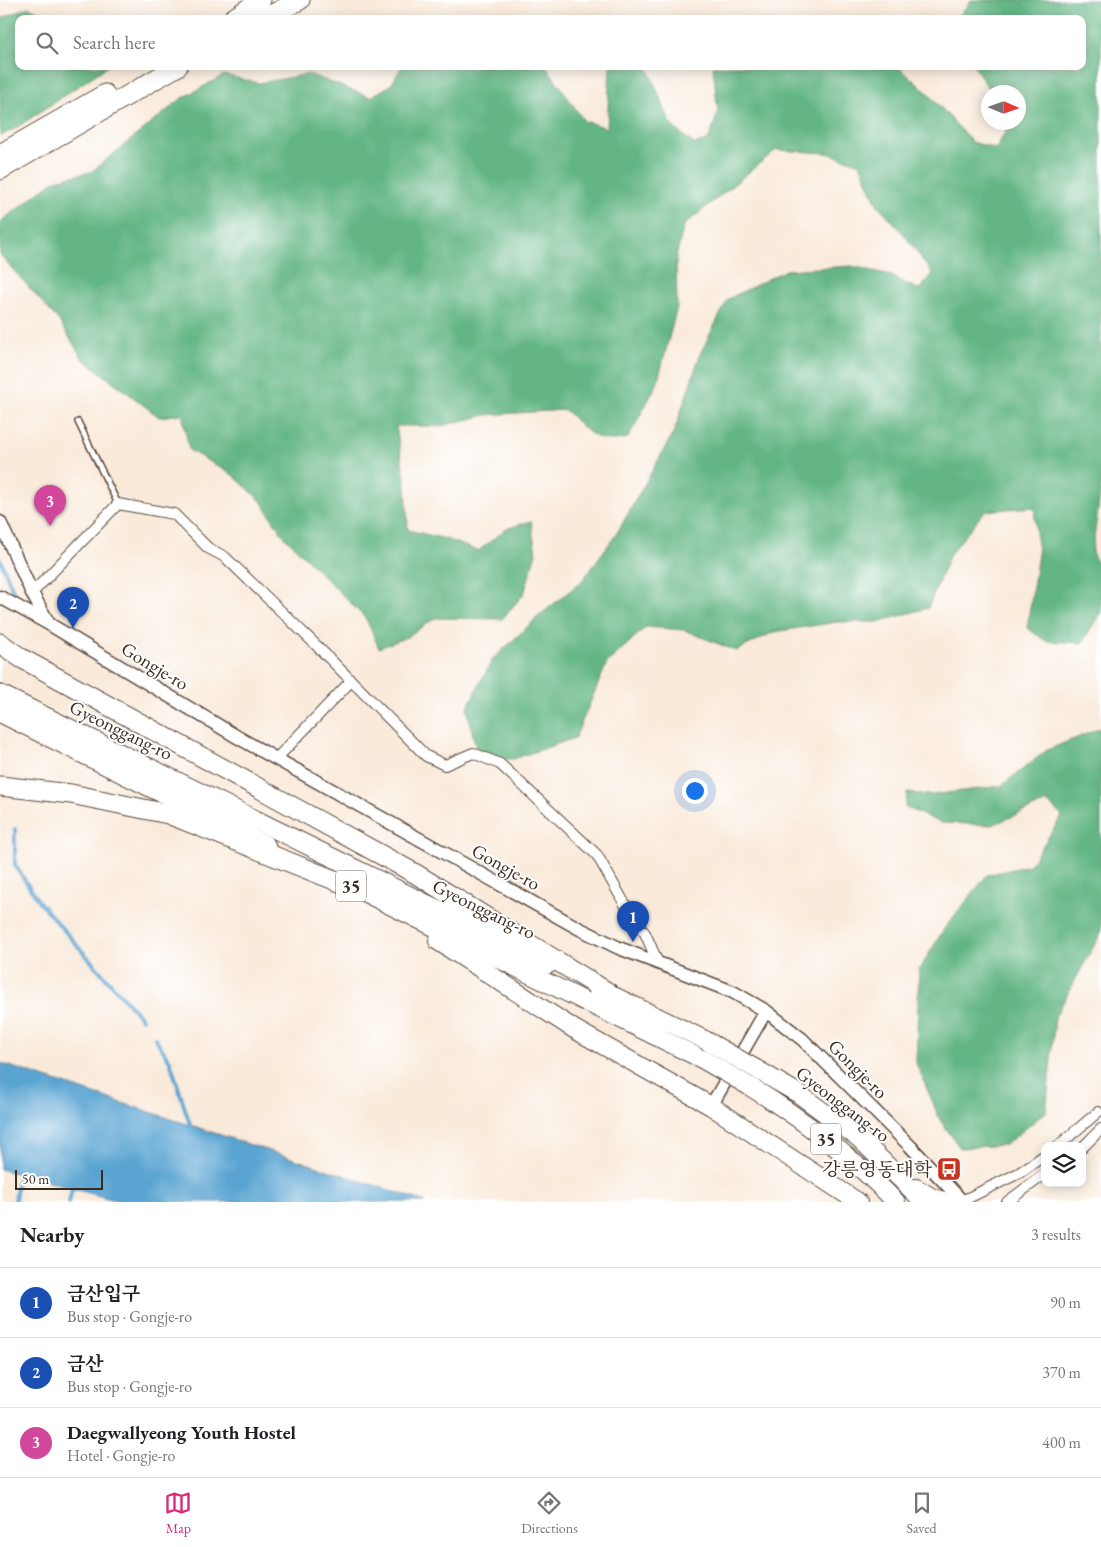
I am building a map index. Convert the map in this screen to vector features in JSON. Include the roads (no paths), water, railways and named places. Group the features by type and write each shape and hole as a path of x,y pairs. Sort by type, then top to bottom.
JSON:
{"highway":[{"path":"238,15 261,0"},
{"path":"271,15 300,0"},
{"path":"0,154 147,70"},
{"path":"0,170 171,70"},
{"path":"0,175 28,154"},
{"path":"0,643 30,662 416,874 609,994"},
{"name":"Gyeonggang-ro","path":"0,694 705,1040 799,1094 860,1139 924,1202"},
{"name":"Gyeonggang-ro","path":"0,713 42,736 702,1059 792,1112 840,1150 896,1202"},
{"path":"0,786 71,794 168,814 352,887"},
{"path":"375,900 574,1029 711,1106 858,1202"},
{"path":"902,1180 934,1198 956,1202"}],"street":[{"path":"32,593 118,504 174,514 208,548 232,564 426,756 445,765 472,753 500,764 597,855 635,922 645,933 658,963"},
{"path":"0,522 32,593 49,624"},
{"name":"Gongje-ro","path":"0,597 49,624 276,759 578,928 619,948 733,992 766,1012 802,1040 956,1202"},
{"path":"276,759 351,681"},
{"path":"711,1106 766,1012"},
{"path":"1063,1142 1099,1110"},
{"path":"1086,1144 1101,1129"},
{"path":"956,1202 1019,1173 1041,1158"},
{"path":"1006,1202 1041,1177"}],"lane":[{"path":"78,422 118,504"}],"water":[{"path":"0,1063 426,1202 122,1202 0,1169"}],"waterway":[{"path":"0,559 15,595"},
{"path":"15,829 15,865 39,902 142,1019"},
{"path":"155,1038 170,1061 191,1128"},
{"path":"15,1202 19,1169"},
{"path":"69,1202 73,1185"}],"place":[{"name":"Daegwallyeong Youth Hostel","path":"50,526"},
{"name":"금산","path":"73,628"},
{"name":"금산입구","path":"633,942"},
{"name":"강릉영동대학","path":"949,1169"}]}
